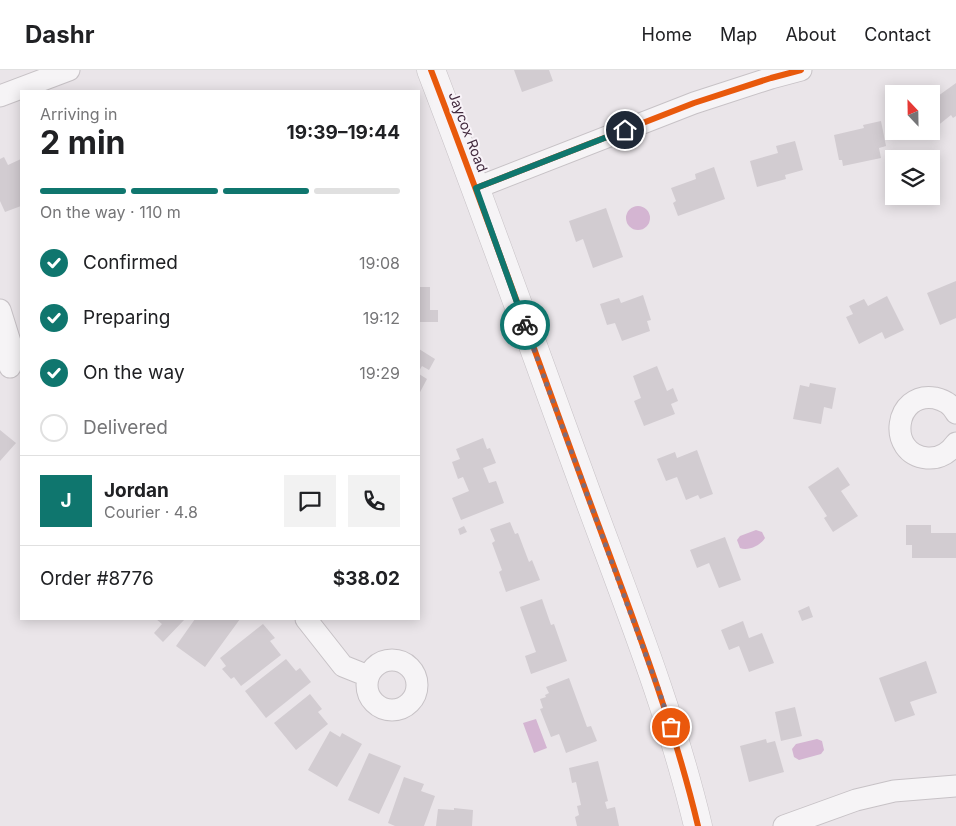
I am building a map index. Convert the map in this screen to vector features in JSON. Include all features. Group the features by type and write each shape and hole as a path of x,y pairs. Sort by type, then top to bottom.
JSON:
{"street":[{"path":"0,96 69,70"},
{"name":"Jaycox Road","path":"431,70 476,188 659,691 682,763 698,826"},
{"path":"476,188 694,103 801,70"},
{"path":"0,310 10,342 10,370"},
{"path":"956,413 948,403 940,399 922,398 907,408 899,424 902,442 908,449 924,458 942,456 956,443"},
{"path":"307,620 343,666 368,676"},
{"path":"784,826 856,800 894,791 956,786"}],"shaded area":[{"path":"633,206 643,206 650,213 650,223 643,230 633,230 626,223 626,213"},
{"path":"756,530 762,532 765,538 763,541 750,548 740,548 737,540 740,536"},
{"path":"536,719 547,748 534,753 523,723"},
{"path":"817,739 822,741 824,750 821,754 799,760 794,757 792,749 796,744"}],"building":[{"path":"514,70 549,70 553,81 522,92"},
{"path":"956,83 956,116 953,118 951,115 940,124 940,95"},
{"path":"881,121 886,146 879,148 881,158 843,166 842,160 839,160 834,135 864,128 863,125"},
{"path":"795,141 803,170 785,175 786,179 757,187 750,161 778,153 776,146"},
{"path":"4,157 8,165 20,159 20,206 5,212 0,201 0,159"},
{"path":"714,167 725,199 678,216 673,203 676,201 671,188 696,179 695,174"},
{"path":"606,208 623,257 593,268 583,239 576,242 569,221"},
{"path":"956,281 956,318 940,325 927,293"},
{"path":"420,287 430,287 430,310 438,310 438,322 420,322"},
{"path":"643,295 651,320 647,321 650,331 622,341 615,323 607,325 600,304 619,298 621,303"},
{"path":"887,296 904,330 885,339 882,332 859,344 846,317 853,314 849,306 864,299 868,306"},
{"path":"420,350 435,359 429,370 422,366 420,369"},
{"path":"657,366 667,391 673,388 678,401 671,404 675,414 644,426 634,401 641,398 633,376"},
{"path":"420,375 427,379 420,392"},
{"path":"810,383 836,388 832,409 824,407 821,424 793,419 800,385 809,387"},
{"path":"0,430 16,443 0,461"},
{"path":"483,438 487,449 490,448 496,463 483,468 489,483 496,481 504,503 461,520 452,498 469,491 463,477 458,479 452,462 460,459 456,449"},
{"path":"697,450 713,494 700,499 698,495 686,500 677,477 666,481 657,459 675,452 677,458"},
{"path":"838,467 850,485 841,491 858,516 833,532 824,518 827,516 808,487"},
{"path":"510,522 515,534 518,533 529,562 532,560 540,580 506,592 499,572 502,570 492,543 495,541 490,529"},
{"path":"906,525 931,525 931,533 956,533 956,558 912,558 912,545 906,545"},
{"path":"464,526 467,532 460,535 458,529"},
{"path":"725,537 741,580 719,588 709,563 697,568 690,550"},
{"path":"542,599 551,625 554,624 567,661 531,674 525,656 536,652 520,607"},
{"path":"809,606 813,617 802,621 798,611"},
{"path":"157,620 184,620 163,642 154,633 162,624"},
{"path":"194,620 239,620 205,667 176,646"},
{"path":"743,621 749,638 762,633 774,663 749,672 739,646 729,650 721,630"},
{"path":"263,624 275,638 270,641 281,655 241,686 234,677 231,679 222,669 226,666 220,658"},
{"path":"286,659 296,671 300,668 311,682 266,718 245,691"},
{"path":"926,661 937,693 910,702 915,715 895,722 879,678"},
{"path":"569,678 587,727 591,726 597,741 566,753 559,734 551,737 540,709 543,708 540,699 546,697 545,695 549,693 546,687"},
{"path":"310,694 322,709 318,712 328,724 296,750 274,723"},
{"path":"795,707 802,736 781,741 775,712"},
{"path":"330,731 340,737 342,733 362,744 337,787 308,770"},
{"path":"766,739 767,743 775,741 784,772 749,782 740,746"},
{"path":"369,753 401,766 379,814 348,800"},
{"path":"598,761 608,801 605,802 607,809 615,807 619,826 577,826 575,817 579,815 577,806 581,805 576,782 572,783 569,768"},
{"path":"404,777 424,784 421,791 435,796 424,826 395,826 388,823"},
{"path":"454,808 473,810 472,826 436,826 438,809 454,810"}],"cycle path":[{"path":"431,70 662,700 698,826"},
{"path":"476,188 694,103 801,70"}],"way so far":[{"path":"525,325 671,727"}],"route":[{"path":"525,325 476,188 625,130"}]}
